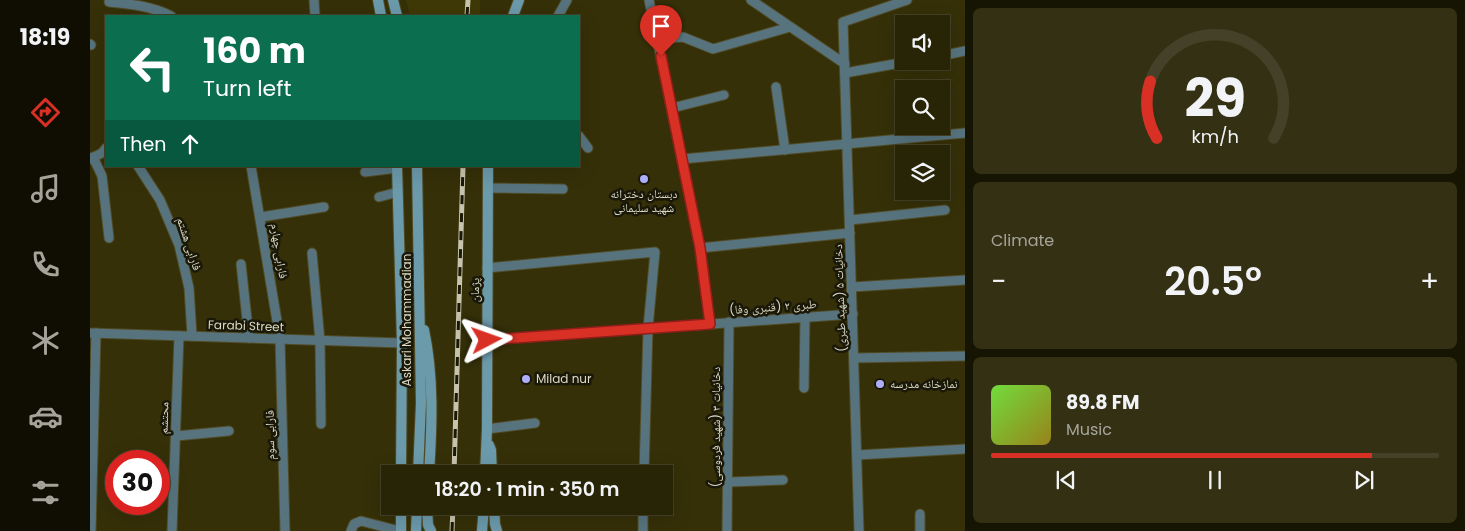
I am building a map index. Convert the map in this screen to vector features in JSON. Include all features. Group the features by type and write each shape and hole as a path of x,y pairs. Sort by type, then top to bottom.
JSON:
{"main road":[{"path":"378,0 381,15"},
{"path":"393,0 397,15"},
{"path":"513,15 519,0"},
{"name":"Askari Mohammadian","path":"397,167 402,343 401,465"},
{"name":"Askari Mohammadian","path":"417,167 421,403 418,465"},
{"name":"پژمان","path":"485,465 488,167"},
{"path":"420,309 428,348 430,376 430,465"},
{"path":"402,343 420,344"},
{"path":"421,403 425,420 424,465"},
{"path":"486,434 491,450 492,465"},
{"path":"400,531 401,515"},
{"path":"416,531 417,515"},
{"path":"422,515 422,531"},
{"path":"427,515 428,525 431,531"},
{"path":"482,531 483,515"},
{"path":"494,515 497,531"}],"street":[{"path":"314,0 315,15"},
{"path":"558,15 566,0"},
{"path":"649,0 700,248 710,324"},
{"path":"751,0 845,69 895,63"},
{"name":"دخانیات ۵ (شهید طبری)","path":"859,531 843,22 907,0"},
{"path":"109,2 145,7 169,15"},
{"path":"658,39 683,37 713,49 790,27"},
{"path":"950,54 965,51"},
{"path":"776,87 785,150"},
{"path":"672,108 724,95"},
{"path":"682,159 965,133"},
{"path":"580,137 588,148"},
{"path":"105,149 92,158 102,176 109,238"},
{"name":"فارابی هشتم","path":"139,167 160,200 178,245 189,288 192,336"},
{"name":"فارابی چهارم","path":"251,167 280,339"},
{"path":"365,172 397,167"},
{"path":"488,188 563,189"},
{"path":"379,197 398,192"},
{"path":"261,217 324,207"},
{"path":"850,220 945,210"},
{"path":"700,248 850,233"},
{"path":"488,268 655,252 648,328 644,465"},
{"path":"312,253 320,341 321,424"},
{"path":"240,264 249,338"},
{"path":"852,287 965,280"},
{"name":"طبری ۲ (قنبری وفا)","path":"487,340 852,314"},
{"path":"804,388 805,317"},
{"name":"دخانیات ۳ (شهید فردوسی)","path":"728,531 729,322"},
{"path":"91,531 93,333"},
{"name":"Farabi Street","path":"93,333 402,343"},
{"name":"محتشم","path":"172,531 179,336"},
{"name":"فارابی سوم","path":"280,339 285,531"},
{"path":"854,358 965,356"},
{"path":"486,434 535,424"},
{"path":"176,436 229,431"},
{"path":"857,454 965,448"},
{"path":"729,482 783,480"},
{"path":"920,514 920,531"},
{"path":"642,531 643,515"},
{"path":"351,531 354,524 361,521 400,531"}],"shaded area":[{"path":"406,0 480,0 480,15 410,15"}],"railway":[{"path":"467,15 468,0"},
{"path":"454,465 463,167"},
{"path":"452,531 453,515"}],"place":[{"name":"دبستان دخترانه شهید سلیمانی","path":"644,179"},
{"name":"Milad nur","path":"526,379"},
{"name":"نمازخانه مدرسه","path":"880,384"}],"route":[{"path":"487,340 710,324 700,248 661,56"}]}
